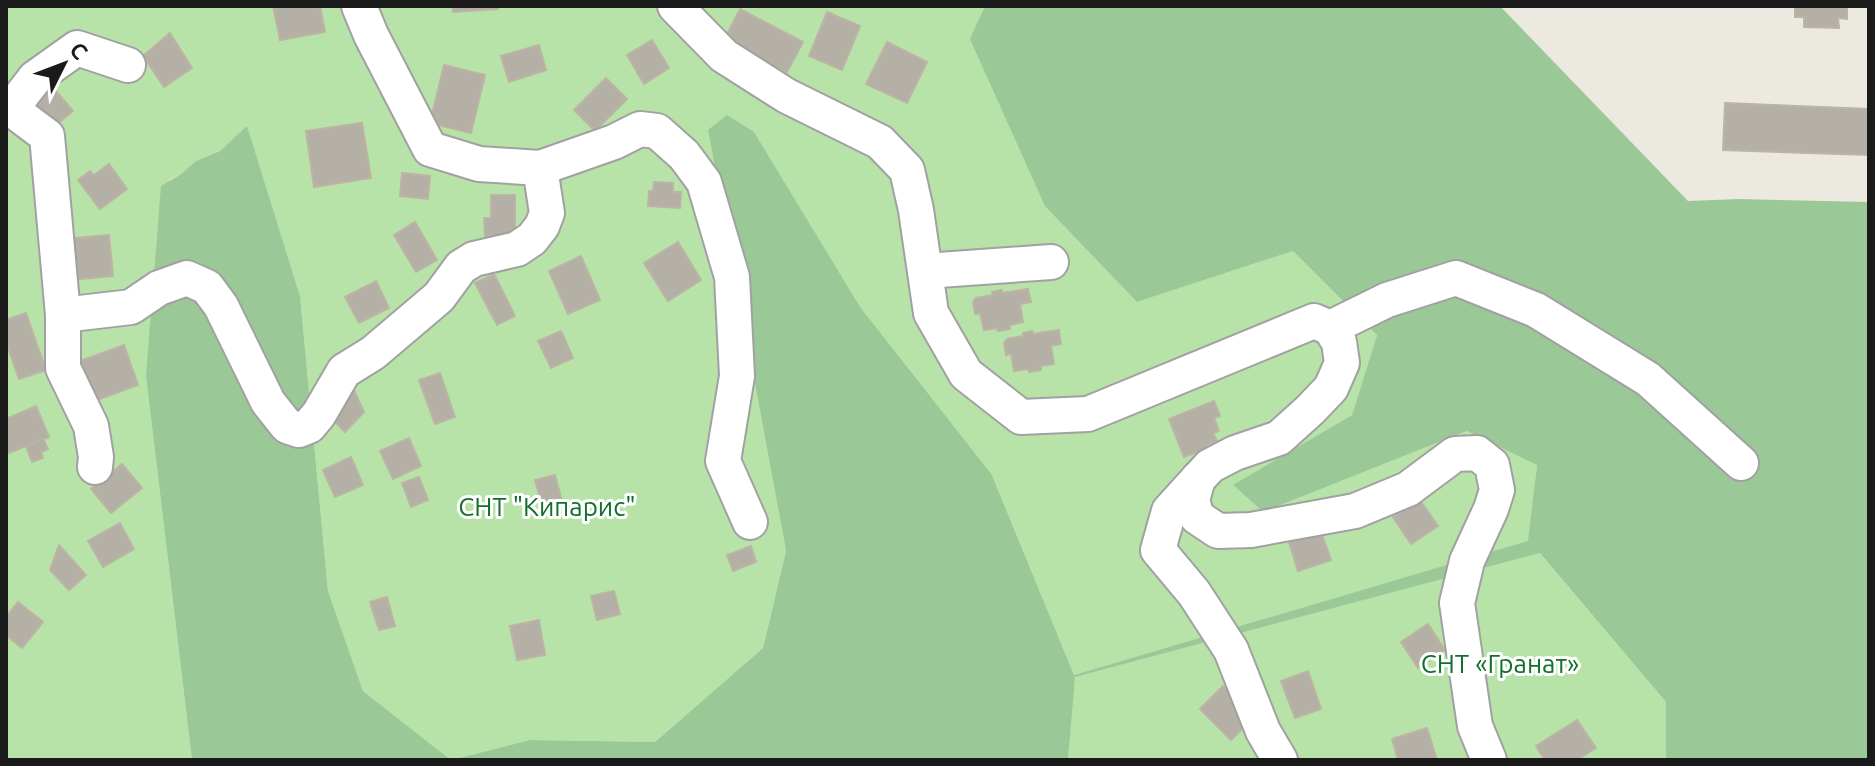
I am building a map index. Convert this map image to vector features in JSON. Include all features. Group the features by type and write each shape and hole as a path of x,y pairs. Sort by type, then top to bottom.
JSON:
{"lane":[{"path":"359,6 430,149 479,164 540,168 614,142 640,129 657,131 684,155 704,182 732,277 737,376 723,461 750,522"},
{"path":"675,6 724,56 787,96 880,142 907,170 931,313 966,374 1021,417 1088,414 1314,321 1330,328 1339,342 1342,363 1331,388 1279,438 1235,453 1210,466 1169,511 1158,550 1194,593 1231,650 1263,731 1280,760"},
{"path":"95,467 91,426 63,368 63,315 47,136 11,109 35,78 77,48 128,65"},
{"path":"63,315 131,307 159,288 187,278 207,287 221,306 268,402 287,426 299,430 309,426 319,414 344,371 373,353 439,297 461,267 474,259 517,249 532,239 547,213 540,168"},
{"path":"925,271 1051,262"},
{"path":"1330,328 1387,300 1456,278 1536,310 1648,379 1741,463"},
{"path":"1198,479 1192,500 1197,517 1218,531 1251,530 1355,511 1408,489 1455,454 1477,453 1492,465 1497,490 1467,561 1457,603 1475,726 1489,760"}],"green space":[{"name":"СНТ \"Кипарис\"","path":"6,6 985,6 971,39 1137,302 1293,251 1377,335 1352,415 1234,486 1263,512 1467,431 1537,464 1529,541 1074,675 993,477 859,307 708,130 786,551 763,648 655,742 530,740 451,760 363,691 328,591 300,296 247,127 220,151 196,161 169,180 146,376 192,760 6,760"},
{"path":"985,6 1500,6 1688,201 1869,202 1869,760 1666,760 1666,702 1540,553 1075,677 1068,760 451,760 530,740 655,742 763,648 786,551 708,130 727,115 754,132 860,307 992,475 1074,675 1528,541 1537,465 1467,431 1263,512 1233,485 1352,415 1377,335 1293,251 1137,302 1045,206 970,39"},
{"path":"247,126 300,296 328,591 363,691 451,760 192,760 146,376 161,186 196,161 220,151"},
{"name":"СНТ «Гранат»","path":"1540,553 1666,702 1666,760 1068,760 1074,677"}],"building":[{"path":"273,6 320,6 325,32 280,40"},
{"path":"452,6 498,6 498,9 453,12"},
{"path":"1795,6 1847,6 1847,19 1838,18 1839,28 1804,27 1804,17 1795,17"},
{"path":"740,9 803,42 787,72 724,40"},
{"path":"827,12 860,26 842,70 809,56"},
{"path":"170,33 192,68 164,87 143,56"},
{"path":"652,40 669,68 644,84 627,55"},
{"path":"887,42 927,62 907,103 866,84"},
{"path":"539,45 546,70 509,82 501,56"},
{"path":"444,65 485,75 471,133 430,123"},
{"path":"606,78 627,99 595,131 574,110"},
{"path":"50,84 73,111 49,131 26,105"},
{"path":"1725,103 1869,109 1869,155 1723,150"},
{"path":"362,123 371,178 314,187 306,131"},
{"path":"109,164 127,189 100,209 78,180 90,171 94,175"},
{"path":"402,173 430,176 428,199 400,196"},
{"path":"654,182 673,183 673,192 681,192 680,208 648,206 649,191 653,191"},
{"path":"491,195 515,195 515,232 485,236 484,218 491,218"},
{"path":"415,222 437,260 416,272 394,235"},
{"path":"109,235 113,276 70,280 65,239"},
{"path":"678,242 701,280 668,301 644,263"},
{"path":"581,256 600,300 568,314 549,271"},
{"path":"494,274 515,316 497,325 475,283"},
{"path":"376,281 389,308 359,323 345,297"},
{"path":"1028,289 1031,302 1020,304 1023,322 1010,325 1010,329 984,330 980,313 975,314 973,302 976,298 1002,290 1002,293"},
{"path":"26,313 46,370 19,379 6,342 6,320"},
{"path":"1059,330 1061,344 1051,346 1054,364 1040,366 1041,370 1014,371 1011,354 1006,355 1004,343 1007,339 1032,331 1033,334"},
{"path":"561,331 573,358 551,368 538,341"},
{"path":"124,345 138,385 92,402 77,362"},
{"path":"440,373 455,417 435,424 419,380"},
{"path":"352,386 364,412 345,432 329,416"},
{"path":"1214,401 1220,416 1214,418 1219,431 1213,433 1217,441 1184,457 1169,419"},
{"path":"36,406 49,437 6,454 6,419"},
{"path":"409,438 421,466 393,479 380,451"},
{"path":"43,439 48,449 41,452 43,458 32,462 26,446"},
{"path":"351,457 363,485 335,497 323,470"},
{"path":"122,464 142,488 111,513 91,489"},
{"path":"555,475 562,501 542,506 535,480"},
{"path":"419,477 428,500 411,507 402,483"},
{"path":"1420,500 1438,526 1411,544 1393,517"},
{"path":"120,523 134,549 103,567 88,541"},
{"path":"1320,529 1331,560 1298,571 1288,539"},
{"path":"59,545 86,575 69,590 50,570"},
{"path":"751,546 756,562 733,571 727,555"},
{"path":"614,591 620,614 597,620 591,596"},
{"path":"387,597 395,626 379,630 370,602"},
{"path":"18,602 43,622 22,648 6,635 6,617"},
{"path":"539,620 545,655 517,660 510,626"},
{"path":"1428,624 1445,650 1418,668 1401,642"},
{"path":"1308,671 1321,709 1295,718 1281,681"},
{"path":"1223,686 1254,717 1231,740 1200,709"},
{"path":"1577,720 1596,748 1577,760 1545,760 1536,746"},
{"path":"1427,728 1437,760 1398,760 1392,739"}]}
